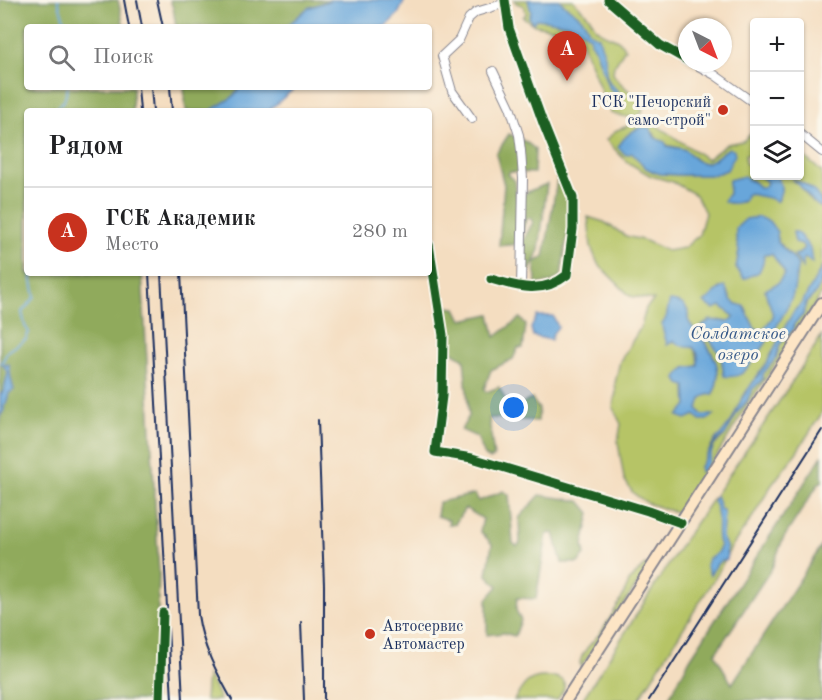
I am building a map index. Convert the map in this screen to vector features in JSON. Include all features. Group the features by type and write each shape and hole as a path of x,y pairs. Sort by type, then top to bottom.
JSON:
{"main road":[{"path":"566,700 822,303"}],"street":[{"path":"608,0 660,45 678,55"},
{"path":"472,119 452,91 442,56 459,40 469,18 476,12 506,2 509,28 573,198 573,229 567,275 557,283 536,288 521,288 490,279"},
{"path":"493,71 515,121 522,158 521,288"},
{"path":"710,72 750,100"},
{"path":"804,137 822,152"},
{"path":"432,264 443,335 442,396 435,452 472,458 681,523"},
{"path":"160,700 163,613"}],"green space":[{"path":"0,0 118,0 123,24 24,24 24,90 133,90 132,108 24,108 24,276 142,276 159,573 153,700 0,700"},
{"path":"170,0 331,0 308,8 289,24 176,24"},
{"path":"514,0 573,0 588,15 597,29 617,39 623,45 625,49 614,66 613,73 643,107 642,113 631,117 610,113 611,108 604,99 579,34 565,35 556,29 534,25 523,17 526,14 524,6"},
{"path":"184,90 238,90 233,97 215,108 186,108"},
{"path":"647,119 707,159 727,144 743,141 750,135 750,154 745,155 745,163 750,166 750,180 737,178 729,180 729,194 725,198 728,203 743,202 749,192 779,200 781,186 779,180 793,180 798,183 810,200 822,208 822,267 802,303 794,311 768,361 742,398 731,422 716,438 700,467 708,464 713,447 726,434 737,413 747,401 751,390 761,381 763,374 776,358 780,344 794,329 793,324 803,315 806,303 816,293 822,279 822,293 748,404 707,472 677,513 647,503 633,493 624,479 618,442 621,424 613,408 615,383 620,361 641,327 646,308 654,300 630,296 598,264 591,247 588,217 604,222 626,236 646,241 667,251 684,248 699,235 705,213 696,195 673,182 651,176 627,162 606,140 617,130","holes":["654,133 663,144 682,149 700,162 709,162 723,152 727,170 713,175 680,175 661,174 646,168 632,153","777,232 778,242 794,259 796,277 770,336 753,360 741,374 724,376 721,356 701,327 718,320 728,322 735,317 721,306 705,302 720,288 729,294 734,303 744,306 755,329 763,330 774,317 772,306 767,298 785,272 772,254 764,255 763,263 744,278 736,268 739,251 736,237","793,232 797,232 810,248 809,261 806,258 803,259 803,267 798,261 797,254 804,248 802,244 795,242","688,310 689,322 714,356 718,370 713,394 702,398 698,409 701,415 707,416 695,415 687,405 686,386 676,378 685,368 698,366 695,350 674,341 667,344 667,313"]},
{"path":"509,134 535,149 534,173 510,172 508,174 515,181 517,201 527,192 547,184 539,250 528,275 524,272 523,241 533,222 530,218 526,219 519,244 499,246 504,185 496,154"},
{"path":"804,156 822,172 822,202 816,194 802,183 793,180 804,180"},
{"path":"558,174 561,178 560,185 567,199 569,225 561,276 550,283 536,284 535,262 544,257"},
{"path":"751,180 767,182 765,187 758,186"},
{"path":"447,307 456,308 462,320 490,314 495,337 520,318 526,325 523,348 518,348 513,359 491,370 484,389 486,392 499,387 505,399 516,406 532,399 539,409 538,421 489,418 494,457 490,459 485,456 477,437 461,430 469,416 464,359 448,349"},
{"path":"822,335 822,413 732,546 726,557 727,560 724,561 641,696 638,700 582,700 685,539"},
{"path":"822,456 822,482 819,483 783,539 772,568 715,654 732,684 822,545 822,700 668,700 690,659"},
{"path":"503,491 509,495 513,543 517,546 520,543 519,518 540,495 580,501 590,513 583,545 585,555 578,563 562,563 554,533 547,534 536,599 517,598 516,610 521,620 515,636 503,633 487,635 487,599 498,586 487,575 492,544 480,531 483,519 465,508 455,524 448,524 449,520 437,516 439,502 475,494 479,501"},
{"path":"645,565 649,567 581,667 580,662 587,648 602,631 630,580"},
{"path":"207,675 215,688 220,700 205,700"},
{"path":"541,677 555,677 563,680 564,688 557,700 514,700 528,682"}],"water":[{"path":"331,0 405,0 398,14 388,24 289,24 308,8"},
{"path":"528,0 559,0 581,17 589,32 599,37 605,56 607,77 610,84 620,94 622,102 608,86 590,37 578,29 557,22 536,19 533,23 529,18 531,12"},
{"path":"238,90 292,90 272,108 215,108 233,97"},
{"path":"644,127 650,128 655,138 665,142 667,146 685,150 700,162 709,162 729,148 734,150 735,155 727,170 713,175 654,172 646,168 632,153 626,155 618,147 629,134"},
{"path":"744,176 762,188 767,182 765,180 779,180 781,191 778,201 749,193 745,200 740,202 726,202 724,201 729,194 729,180"},
{"path":"793,180 816,193 822,208 812,201"},
{"name":"Солдатское озеро","path":"758,217 769,221 777,232 778,243 798,265 794,289 770,337 748,368 740,374 724,376 721,356 701,327 710,320 728,322 735,317 721,306 714,309 704,303 725,286 733,302 744,306 755,329 763,330 773,317 765,290 778,283 785,273 772,254 764,255 759,272 744,279 736,268 739,251 736,228 746,219"},
{"path":"793,232 797,232 810,248 812,263 806,258 803,259 803,268 794,255 799,254 804,248 802,244 795,242"},
{"path":"822,267 822,279 816,293 806,303 803,315 780,344 776,358 752,390 726,434 713,447 708,464 700,472 700,467 717,438 731,422 742,398 768,361 779,339 774,337 775,333 781,334"},
{"path":"670,301 684,305 689,322 714,357 718,370 716,385 713,394 702,398 698,409 702,415 714,415 707,420 700,420 695,415 686,419 678,416 687,405 686,386 680,384 676,378 685,368 698,366 698,354 693,347 683,346 674,341 667,345 662,324 666,319"},
{"path":"537,316 553,316 558,327 551,340 533,336 531,328"},
{"path":"2,363 9,364 14,390 9,393 0,417 0,395 8,373"},
{"path":"716,495 724,514 722,537 726,546 727,560 717,564 710,575 706,565 708,559 716,554 720,546 717,511 713,501"}],"waterway":[{"path":"58,0 65,24"},
{"path":"58,108 64,101 67,90"},
{"path":"2,363 7,352 26,339 29,332 22,312 35,297 32,276"}],"railway":[{"path":"124,0 128,24"},
{"path":"137,0 141,24"},
{"path":"157,0 162,24"},
{"path":"138,90 140,108"},
{"path":"151,90 153,108"},
{"path":"170,90 172,108"},
{"path":"149,276 172,700"},
{"path":"161,276 183,700"},
{"path":"181,276 198,615 207,649 232,700"},
{"path":"318,420 324,585 324,700"},
{"path":"649,700 822,430"},
{"path":"301,622 304,700"}],"cycle path":[{"path":"491,279 530,288 558,281 567,275 573,229 573,198 509,28 505,0"},
{"path":"608,0 660,45 678,55"},
{"path":"432,264 443,335 442,396 435,452 472,458 681,523"},
{"path":"160,700 163,613"}],"place":[{"name":"ГСК Академик","path":"567,81"},
{"name":"ГСК \"Печорский само-строй\"","path":"723,110"},
{"name":"Автосервис Автомастер","path":"370,634"}]}
